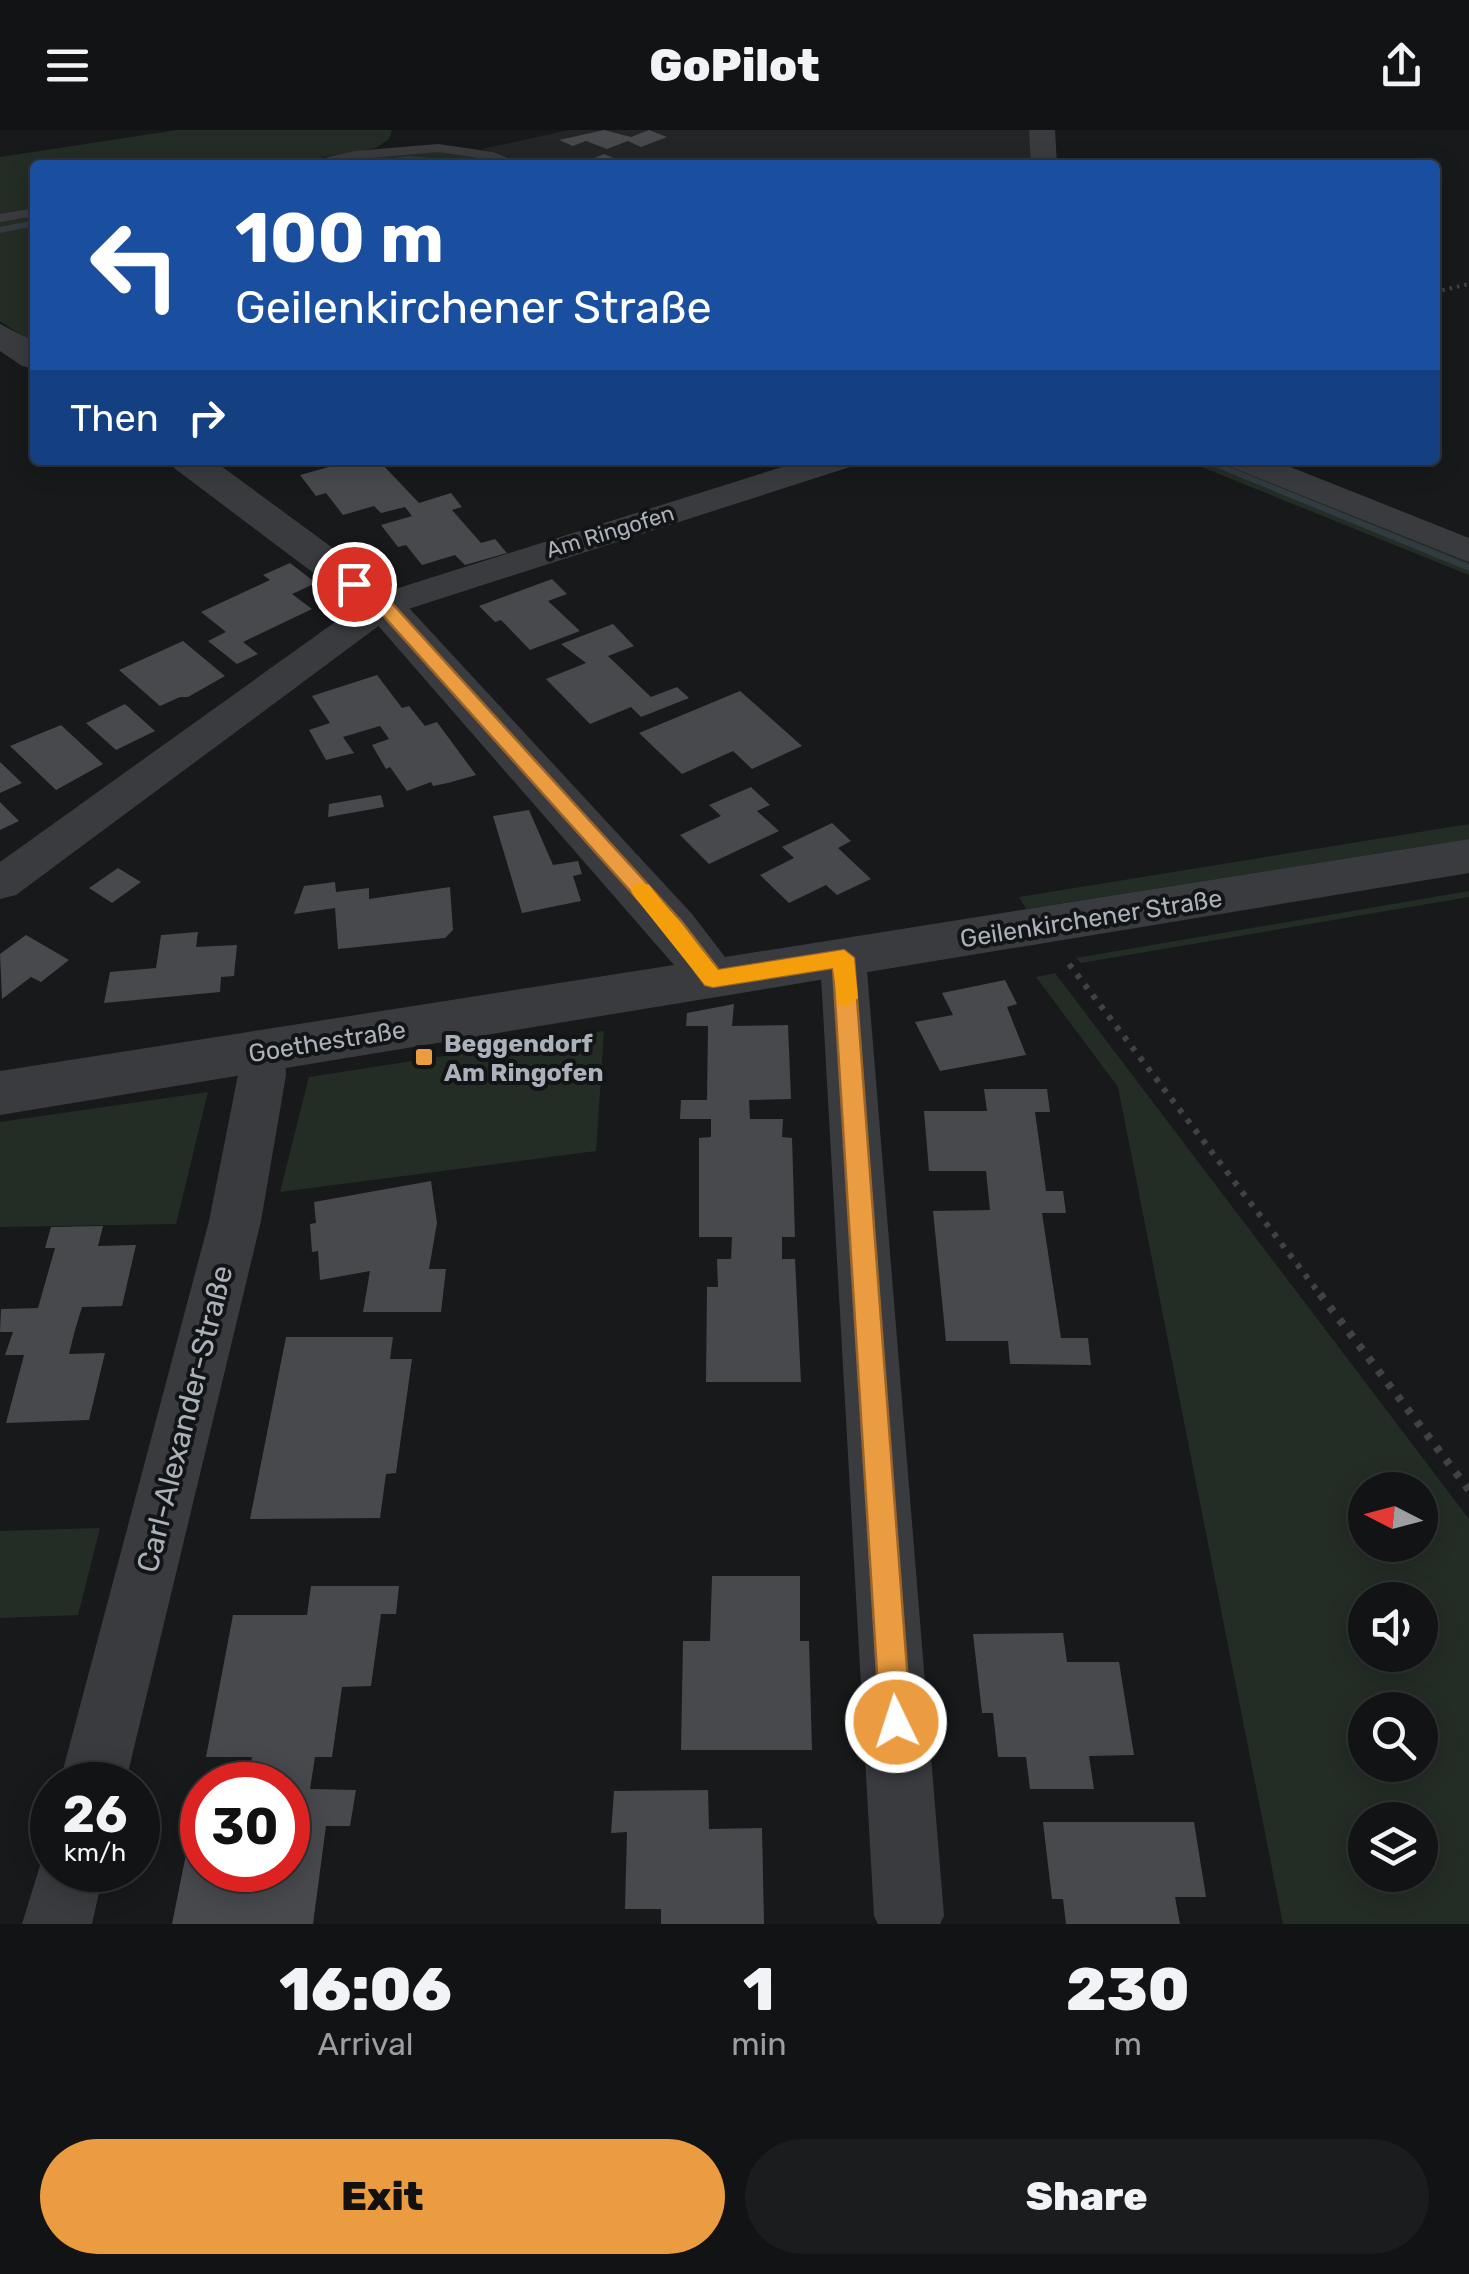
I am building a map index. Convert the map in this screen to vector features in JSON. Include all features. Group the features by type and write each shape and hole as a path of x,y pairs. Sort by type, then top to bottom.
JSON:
{"street":[{"path":"1042,130 1044,160"},
{"path":"0,335 30,355"},
{"path":"195,465 383,605 674,927 713,979"},
{"name":"Am Ringofen","path":"0,884 383,605 822,465"},
{"path":"1255,465 1469,552"},
{"name":"Geilenkirchener Straße","path":"713,979 1469,856"},
{"path":"844,958 908,1916"},
{"name":"Goethestraße","path":"0,1093 713,979"},
{"name":"Carl-Alexander-Straße","path":"98,1762 235,1221 262,1074 262,1050"},
{"path":"57,1924 65,1892"}],"lane":[{"path":"325,160 401,146 460,149 502,160"},
{"path":"0,218 30,213"}],"path":[{"path":"1440,291 1469,284"},
{"path":"1043,926 1469,1490"}],"shaded area":[{"path":"177,130 392,130 389,139 376,148 309,160 30,160 30,210 0,215 0,157"},
{"path":"570,130 1036,130 1038,160 517,160 481,149"},
{"path":"434,149 490,160 343,160"},
{"path":"30,216 30,341 0,321 0,221"},
{"path":"1196,465 1241,465 1469,558 1469,575"},
{"path":"1469,824 1469,839 1026,909 1019,897"},
{"path":"1469,891 1469,897 1081,963 1076,958"},
{"path":"1055,973 1433,1472 1348,1472 1348,1562 1438,1562 1438,1478 1469,1519 1469,1924 1283,1924 1118,1087 1036,977"},
{"path":"604,1031 596,1151 280,1192 309,1077"},
{"path":"208,1092 176,1224 0,1227 0,1122"},
{"path":"100,1528 78,1615 0,1618 0,1531"}],"building":[{"path":"604,130 631,137 649,130 667,137 641,147 628,141 607,149 586,141 573,146 559,140"},
{"path":"604,154 618,160 590,160"},
{"path":"336,465 383,465 419,503 451,493 462,507 452,510 481,543 495,539 507,553 465,565 455,555 422,565 406,545 398,547 381,525 412,516 405,507 381,513 374,506 343,515 326,493 316,496 300,475"},
{"path":"290,563 316,583 292,594 312,609 243,642 258,654 237,664 208,641 226,632 201,612 270,580 263,575"},
{"path":"552,579 567,594 548,601 580,631 530,650 501,620 495,622 479,606"},
{"path":"613,624 634,646 608,656 651,697 677,687 689,698 641,717 631,707 590,724 546,679 586,663 561,644"},
{"path":"183,641 225,676 188,697 160,706 119,670"},
{"path":"377,675 402,708 409,706 425,726 437,722 476,775 433,786 431,782 407,791 390,767 386,769 372,745 389,739 380,726 343,737 354,753 326,760 309,730 330,723 312,696"},
{"path":"740,691 802,746 752,769 733,751 682,774 639,733"},
{"path":"125,704 155,731 116,750 86,723"},
{"path":"61,725 103,764 56,790 10,746"},
{"path":"0,762 22,783 0,793"},
{"path":"751,787 770,805 757,811 779,831 709,864 680,835 721,816 709,805"},
{"path":"381,795 384,807 328,817 329,804"},
{"path":"0,802 19,821 0,830"},
{"path":"529,810 553,865 578,861 582,874 573,876 581,901 522,913 493,816"},
{"path":"832,823 851,841 838,848 871,879 837,895 826,885 789,903 760,875 794,858 782,847"},
{"path":"118,868 141,882 112,903 89,888"},
{"path":"335,882 336,892 369,888 369,899 450,887 453,930 445,938 338,949 335,908 294,914 304,886"},
{"path":"198,932 196,947 237,945 234,976 221,977 220,992 104,1003 110,972 156,968 161,935"},
{"path":"26,935 69,960 41,982 31,977 2,999 0,954"},
{"path":"1005,980 1017,1004 1007,1007 1026,1055 940,1071 915,1022 953,1015 942,993"},
{"path":"734,1004 732,1026 788,1025 791,1099 749,1100 750,1119 783,1119 782,1137 792,1138 795,1237 782,1237 782,1259 795,1259 801,1382 706,1382 707,1287 718,1287 717,1259 731,1259 732,1237 699,1237 699,1138 711,1137 711,1119 680,1119 681,1100 707,1100 708,1026 686,1026 687,1013"},
{"path":"984,1089 1047,1089 1050,1112 1035,1112 1046,1191 1063,1191 1066,1213 1042,1213 1061,1338 1088,1338 1091,1365 1010,1364 1008,1341 946,1341 933,1211 990,1210 986,1171 929,1171 924,1111 987,1111"},
{"path":"431,1181 437,1223 429,1269 446,1269 441,1312 363,1312 370,1271 320,1280 318,1251 312,1252 310,1224 316,1223 314,1202"},
{"path":"103,1226 98,1246 136,1245 122,1306 82,1307 75,1330 69,1354 105,1353 89,1420 6,1423 24,1355 5,1355 13,1332 0,1332 1,1309 38,1308 55,1248 45,1248 51,1227"},
{"path":"286,1337 393,1337 390,1359 412,1359 396,1473 386,1474 380,1518 250,1519"},
{"path":"712,1576 800,1576 800,1641 809,1641 812,1750 681,1750 683,1641 710,1641"},
{"path":"311,1586 399,1586 396,1614 381,1614 371,1686 342,1687 332,1757 315,1757 310,1789 310,1762 206,1757 233,1615 307,1615"},
{"path":"1063,1633 1067,1662 1119,1662 1134,1755 1089,1756 1094,1789 1030,1789 1026,1757 998,1757 993,1713 982,1713 973,1634"},
{"path":"310,1789 356,1790 350,1826 326,1826 313,1924 172,1924 180,1884 180,1892 310,1892"},
{"path":"708,1790 709,1829 762,1828 764,1924 661,1924 661,1909 625,1909 627,1832 611,1833 614,1791"},
{"path":"1043,1822 1194,1822 1206,1897 1175,1897 1180,1924 1066,1924 1063,1899 1052,1899"}],"waterway":[{"path":"392,160 430,160"},
{"path":"0,230 30,224"},
{"path":"1215,465 1469,568"}],"slow traffic":[{"path":"641,891 713,979 844,958 846,998"}],"place":[{"name":"Beggendorf Am Ringofen","path":"424,1057"}],"route":[{"path":"354,584 383,605 674,927 713,979 844,958 896,1722"}]}
